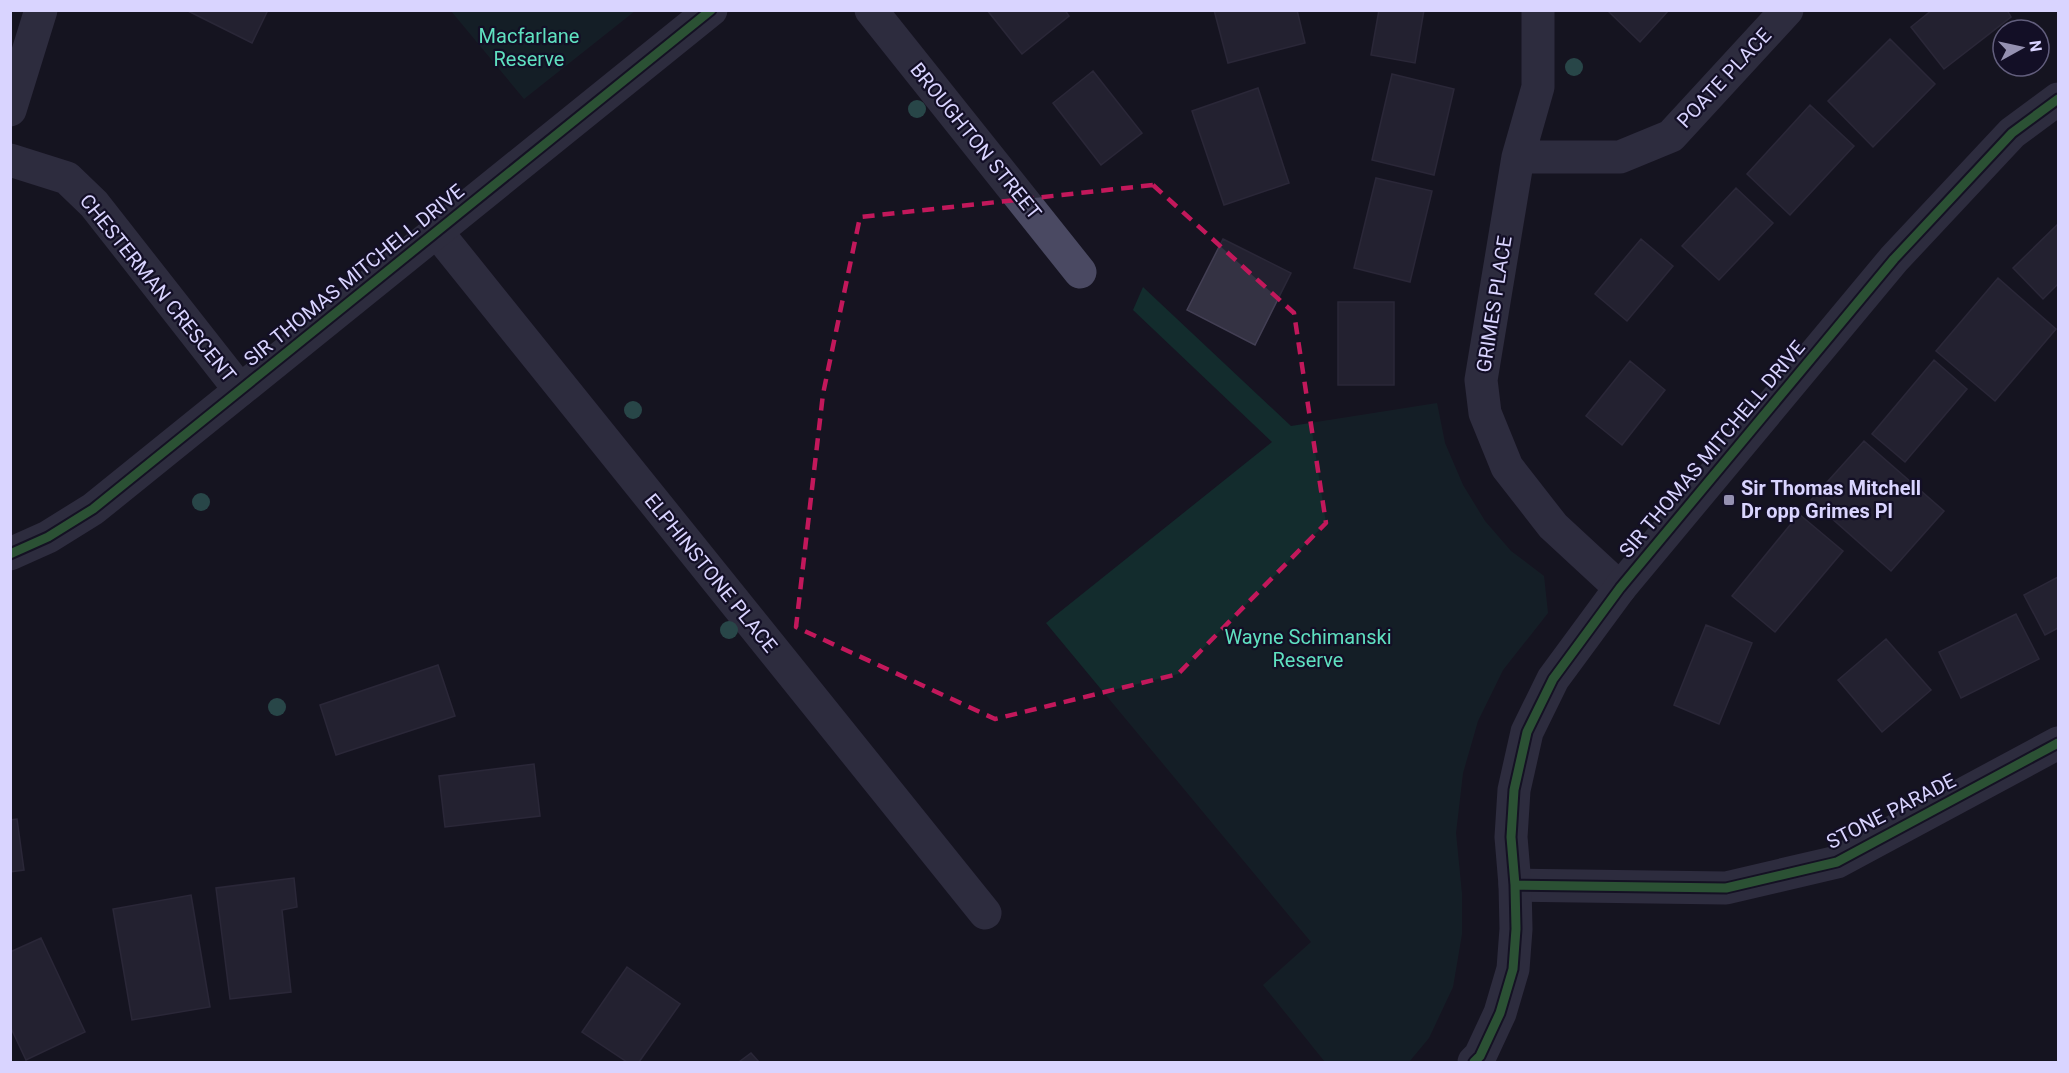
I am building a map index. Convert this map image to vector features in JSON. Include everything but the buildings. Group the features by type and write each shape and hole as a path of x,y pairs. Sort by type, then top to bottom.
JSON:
{"street":[{"path":"10,110 41,10"},
{"name":"SIR THOMAS MITCHELL DRIVE","path":"10,554 48,537 93,509 711,10"},
{"name":"BROUGHTON STREET","path":"872,10 1080,272"},
{"name":"GRIMES PLACE","path":"1538,10 1538,87 1518,157 1481,380 1485,413 1507,467 1553,526 1620,588"},
{"name":"POATE PLACE","path":"1518,157 1620,157 1671,136 1787,10"},
{"name":"SIR THOMAS MITCHELL DRIVE","path":"1474,1062 1480,1056 1500,1012 1513,969 1516,929 1511,837 1514,790 1527,732 1553,679 1620,588 1894,259 2012,133 2058,99"},
{"name":"CHESTERMAN CRESCENT","path":"10,160 67,178 94,204 240,390"},
{"name":"ELPHINSTONE PLACE","path":"437,232 985,913"},
{"name":"STONE PARADE","path":"1515,885 1726,888 1837,862 2058,742"}],"highlighted area":[{"path":"1153,185 1294,313 1326,523 1178,674 995,719 796,627 823,394 860,217"}],"green space":[{"name":"Macfarlane Reserve","path":"451,11 635,11 524,99"},
{"name":"Wayne Schimanski Reserve","path":"1143,287 1291,426 1437,403 1445,443 1463,485 1485,521 1511,551 1544,576 1548,613 1503,670 1478,721 1463,773 1456,833 1462,894 1462,934 1453,987 1429,1038 1409,1062 1325,1062 1263,985 1311,942 1046,623 1272,442 1133,310"}],"cycle path":[{"path":"10,554 48,537 93,509 711,10"},
{"path":"1474,1062 1480,1056 1500,1013 1513,969 1516,929 1511,837 1514,790 1527,732 1553,679 1620,588 1894,259 2012,133 2058,99"},
{"path":"1515,885 1726,888 1837,862 2058,743"}],"place":[{"name":"Sir Thomas Mitchell Dr opp Grimes Pl","path":"1729,500"}]}
